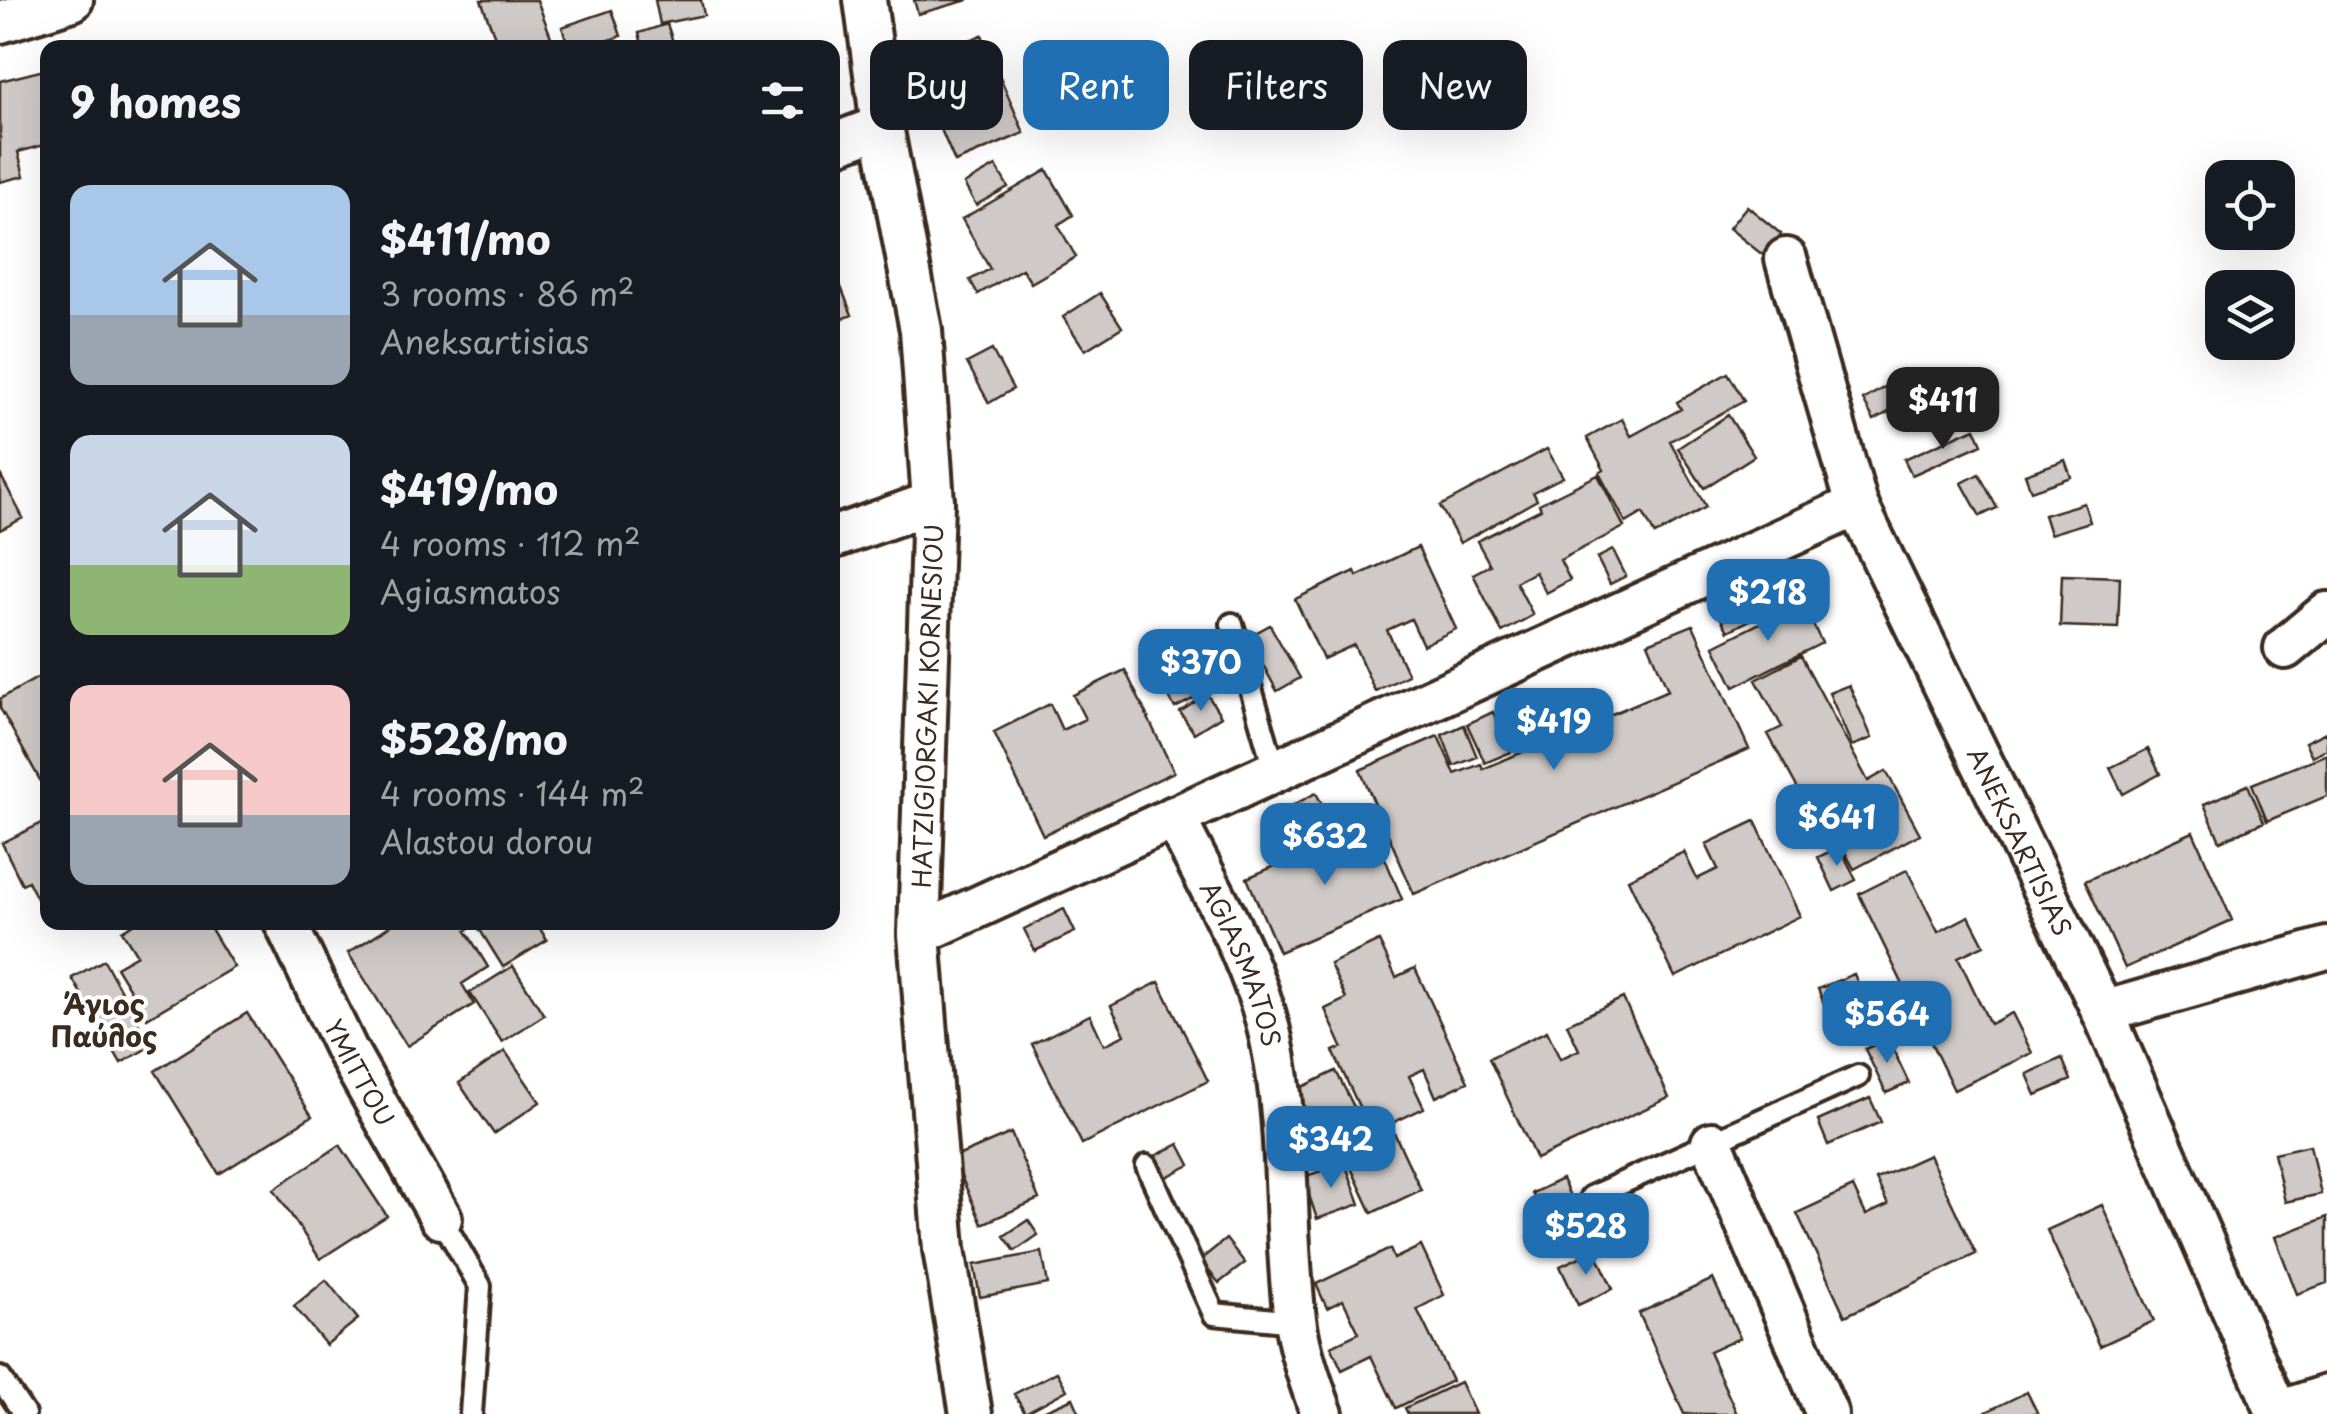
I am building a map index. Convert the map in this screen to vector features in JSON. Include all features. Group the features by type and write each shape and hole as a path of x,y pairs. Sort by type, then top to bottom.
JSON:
{"street":[{"path":"0,22 72,0"},
{"name":"HATZIGIORGAKI KORNESIOU","path":"864,0 870,42"},
{"path":"840,141 871,130"},
{"name":"HATZIGIORGAKI KORNESIOU","path":"883,130 921,330 933,502 919,934 944,1249 971,1414"},
{"name":"ANEKSARTISIAS","path":"1786,259 1858,504 2104,1012 2278,1413"},
{"path":"840,535 933,502"},
{"path":"919,934 1858,504"},
{"path":"2285,648 2327,613"},
{"name":"AGIASMATOS","path":"1174,817 1250,967 1272,1042 1280,1094 1295,1322 1322,1414"},
{"name":"YMITTOU","path":"289,930 346,1049 440,1218"},
{"path":"2104,1012 2327,948"},
{"path":"1712,1142 1827,1414"},
{"path":"2278,1413 2327,1396"}],"lane":[{"path":"1232,624 1275,772"},
{"path":"1591,1197 1858,1076"},
{"path":"1147,1166 1214,1314 1295,1322"},
{"path":"440,1218 480,1286 471,1414"},
{"path":"0,1378 24,1414"}],"building":[{"path":"481,0 537,0 551,37 496,40"},
{"path":"655,0 701,0 704,15 660,24"},
{"path":"914,0 968,0 918,14"},
{"path":"612,10 621,36 610,40 566,40 562,27"},
{"path":"667,24 672,40 641,40 639,33"},
{"path":"40,71 40,146 18,152 24,176 0,182 0,81"},
{"path":"1003,84 1024,133 955,162 941,130 1003,130"},
{"path":"996,166 1008,187 976,205 964,184"},
{"path":"1047,170 1073,215 1058,225 1076,257 1031,283 1022,269 978,294 970,280 990,269 962,219"},
{"path":"1747,206 1781,234 1764,256 1729,228"},
{"path":"840,284 852,315 840,320"},
{"path":"1100,293 1122,327 1085,350 1063,317"},
{"path":"992,350 1013,389 989,403 967,363"},
{"path":"1728,373 1744,401 1670,441 1706,507 1655,535 1643,513 1626,523 1599,473 1604,470 1587,438 1622,419 1631,436 1681,409 1677,402"},
{"path":"1895,381 1907,402 1874,420 1863,400"},
{"path":"1728,415 1754,456 1704,488 1678,448"},
{"path":"1975,428 1982,444 1912,475 1904,459"},
{"path":"1547,449 1563,477 1533,492 1537,500 1460,543 1440,506"},
{"path":"2065,460 2071,477 2031,491 2025,474"},
{"path":"0,474 23,518 0,530"},
{"path":"1979,474 1997,508 1980,516 1962,483"},
{"path":"1598,475 1624,527 1560,560 1570,580 1546,593 1535,572 1516,582 1533,615 1502,632 1473,574 1490,565 1477,541"},
{"path":"2084,503 2090,522 2050,534 2044,515"},
{"path":"1418,547 1456,629 1423,645 1411,619 1387,630 1408,675 1375,691 1354,645 1323,659 1295,599"},
{"path":"1613,550 1626,576 1610,584 1597,558"},
{"path":"2062,575 2120,577 2118,628 2060,626"},
{"path":"1766,591 1774,608 1728,631 1719,615"},
{"path":"1802,602 1822,643 1734,687 1714,646"},
{"path":"1270,625 1300,678 1277,691 1248,637"},
{"path":"1693,625 1749,749 1414,894 1360,770 1438,736 1455,774 1481,764 1483,769 1668,690 1648,643"},
{"path":"1801,656 1868,781 1886,771 1920,834 1854,869 1822,808 1811,813 1768,734 1782,727 1756,680"},
{"path":"1200,660 1214,688 1175,708 1160,681"},
{"path":"1125,670 1174,772 1043,835 994,732 1050,704 1062,730 1085,719 1073,695"},
{"path":"40,676 40,780 0,708 0,699"},
{"path":"1849,685 1872,738 1852,746 1829,693"},
{"path":"1207,694 1221,716 1194,733 1180,712"},
{"path":"1493,712 1511,752 1485,763 1467,724"},
{"path":"1464,725 1477,757 1454,766 1442,735"},
{"path":"2326,732 2327,749 2312,756 2305,742"},
{"path":"2148,749 2160,774 2123,794 2110,768"},
{"path":"2327,754 2327,796 2267,821 2252,784"},
{"path":"2248,785 2264,822 2220,841 2204,804"},
{"path":"1316,793 1333,825 1305,840 1288,808"},
{"path":"1755,821 1800,916 1675,977 1628,879 1684,852 1697,879 1718,869 1706,844"},
{"path":"40,824 40,904 28,881 22,884 2,843"},
{"path":"1371,825 1402,899 1279,952 1247,878"},
{"path":"2193,832 2232,920 2125,968 2085,881"},
{"path":"1840,847 1856,880 1834,891 1818,857"},
{"path":"1907,870 1938,932 1969,916 1984,945 1958,957 1990,1024 2012,1013 2032,1053 1954,1090 1859,894"},
{"path":"1064,909 1075,932 1035,951 1024,929"},
{"path":"212,930 234,967 147,1018 116,967 137,955 122,931"},
{"path":"384,930 467,930 488,967 462,984 474,1004 407,1046 348,953"},
{"path":"480,930 541,930 547,940 503,967"},
{"path":"1379,941 1396,977 1415,968 1468,1082 1436,1097 1424,1069 1409,1076 1424,1108 1390,1124 1421,1190 1372,1213 1340,1144 1370,1130 1333,1051 1342,1047 1325,1009 1346,999 1330,964"},
{"path":"104,960 151,1046 121,1063 72,978"},
{"path":"513,966 544,1015 502,1042 470,993"},
{"path":"1854,974 1875,1025 1839,1040 1818,989"},
{"path":"1159,982 1208,1081 1082,1144 1032,1044 1090,1015 1104,1045 1125,1035 1111,1006"},
{"path":"1623,998 1669,1098 1536,1159 1489,1058 1547,1031 1560,1059 1579,1050 1567,1024"},
{"path":"247,1013 312,1116 219,1174 155,1071"},
{"path":"1888,1039 1909,1083 1886,1093 1865,1049"},
{"path":"505,1051 540,1102 494,1134 459,1083"},
{"path":"2062,1058 2071,1080 2036,1095 2027,1074"},
{"path":"1336,1071 1355,1109 1315,1129 1296,1090"},
{"path":"1870,1098 1881,1122 1828,1145 1818,1121"},
{"path":"1011,1133 1039,1199 982,1224 953,1158"},
{"path":"1179,1144 1190,1165 1164,1178 1153,1157"},
{"path":"340,1145 387,1216 320,1259 274,1189"},
{"path":"2310,1145 2321,1194 2285,1202 2274,1153"},
{"path":"1929,1155 1976,1254 1845,1316 1797,1213 1853,1187 1866,1215 1888,1205 1876,1179"},
{"path":"1345,1163 1360,1204 1317,1219 1303,1177"},
{"path":"1562,1179 1578,1213 1548,1228 1532,1193"},
{"path":"2102,1205 2154,1321 2100,1346 2047,1230"},
{"path":"2327,1217 2327,1283 2297,1294 2275,1237"},
{"path":"1028,1220 1038,1235 1015,1251 1004,1236"},
{"path":"1226,1239 1245,1263 1219,1283 1200,1260"},
{"path":"1421,1246 1444,1295 1417,1309 1452,1381 1396,1408 1371,1356 1342,1370 1331,1346 1359,1333 1343,1300 1327,1308 1316,1284 1390,1249 1394,1259"},
{"path":"1595,1250 1613,1289 1578,1305 1560,1266"},
{"path":"1042,1252 1048,1284 980,1297 974,1265"},
{"path":"1713,1279 1740,1338 1709,1352 1737,1414 1684,1414 1639,1313"},
{"path":"326,1280 358,1319 326,1345 294,1306"},
{"path":"1057,1372 1067,1390 1025,1413 1014,1394"},
{"path":"1460,1382 1475,1414 1408,1414 1405,1408"},
{"path":"2027,1392 2038,1414 1982,1414"},
{"path":"1073,1398 1080,1414 1036,1414"}],"district":[{"name":"Άγιος Παύλος","path":"104,1019"}]}
